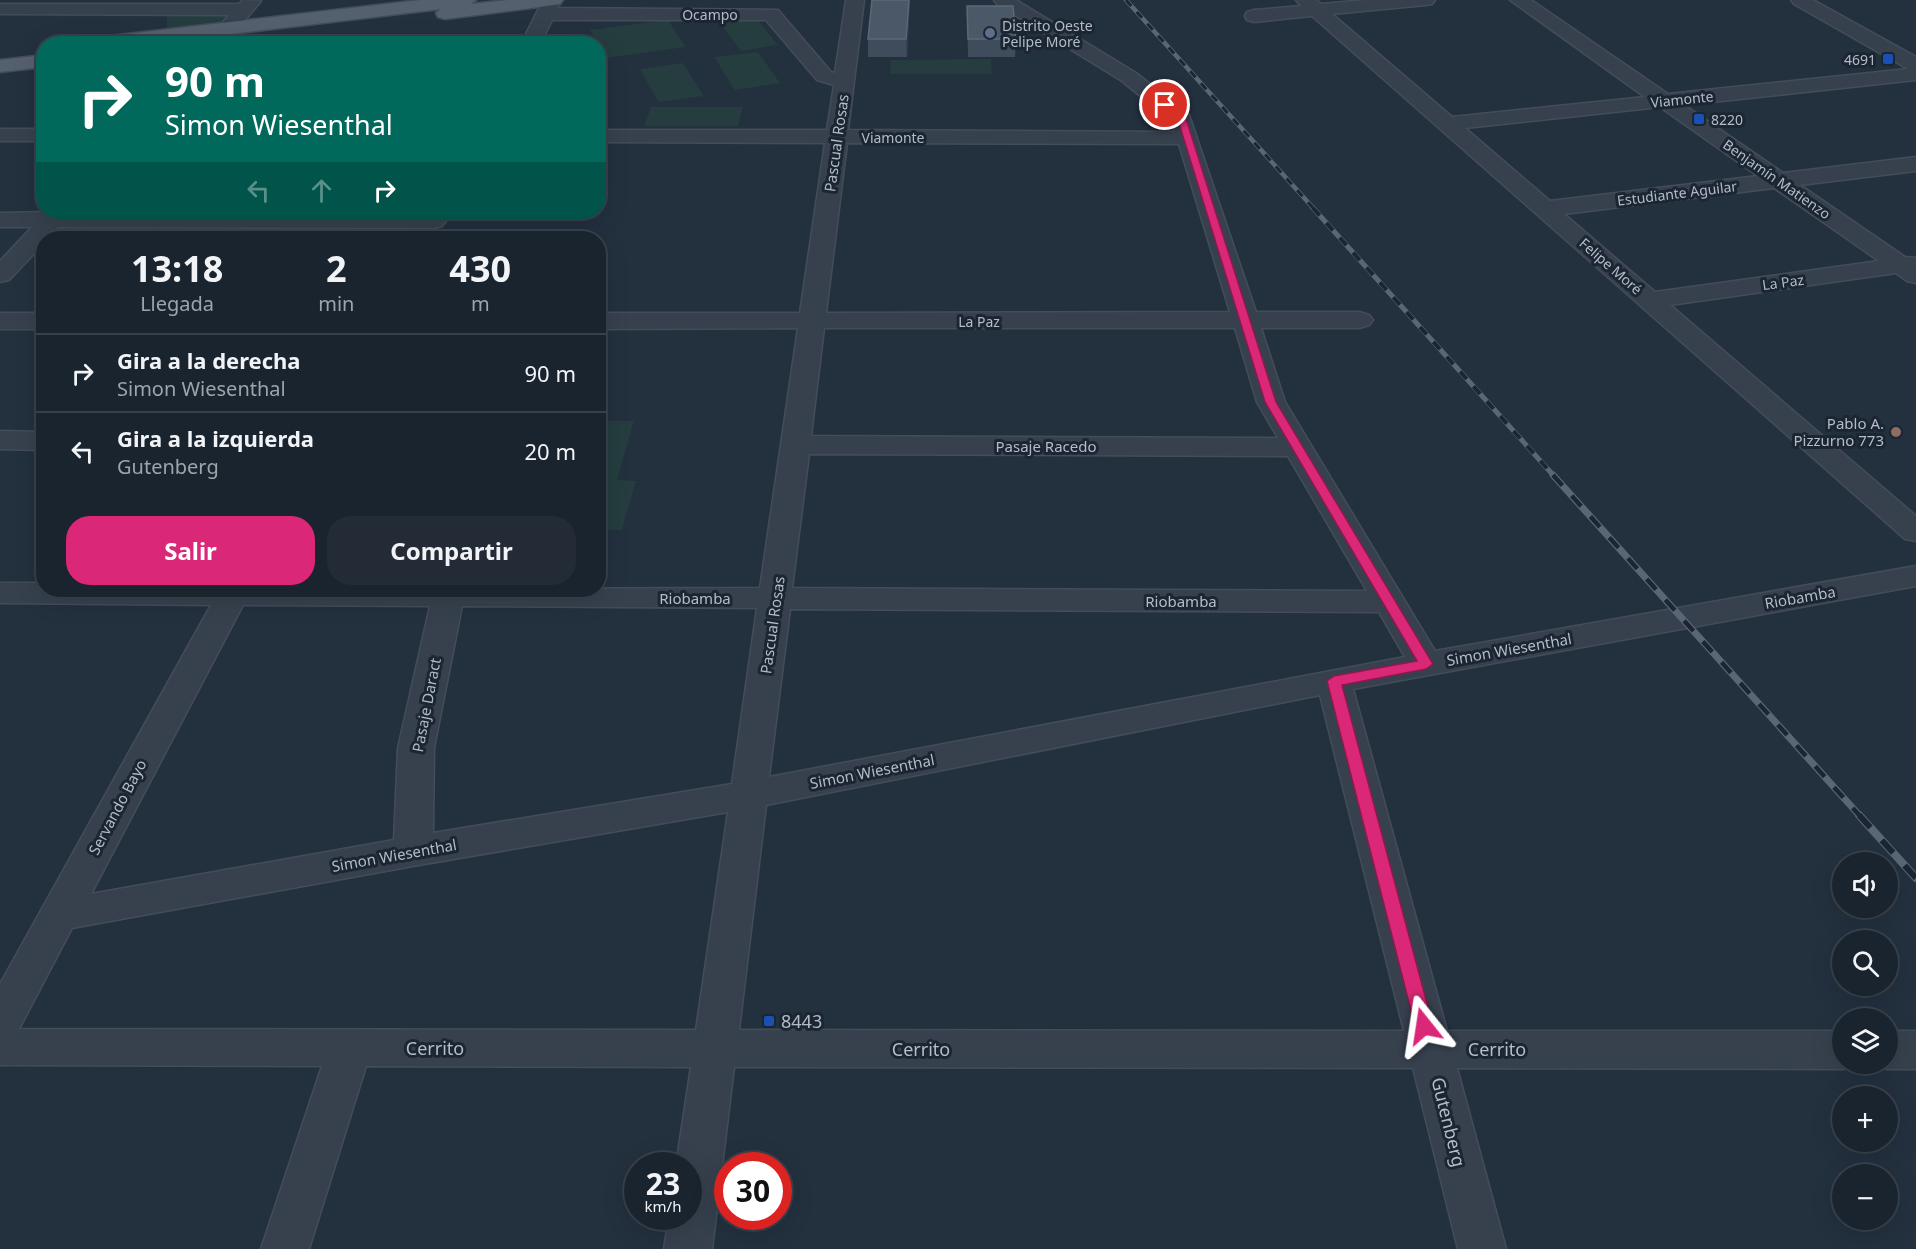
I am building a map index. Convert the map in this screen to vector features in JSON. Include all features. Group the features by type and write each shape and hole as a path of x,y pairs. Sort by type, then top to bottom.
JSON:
{"main road":[{"path":"227,36 468,0"},
{"path":"230,36 551,4"},
{"path":"0,54 36,50"},
{"path":"0,66 36,62"}],"street":[{"name":"Pascual Rosas","path":"688,1249 855,0"},
{"path":"1003,0 1129,77 1182,119 1271,402 1426,664"},
{"path":"1254,16 1311,5 1426,0"},
{"name":"Benjamín Matienzo","path":"1519,0 1779,180 1911,268"},
{"path":"1800,0 1916,65"},
{"path":"534,36 551,4"},
{"name":"Ocampo","path":"551,4 771,14 824,76 844,82"},
{"path":"221,36 249,5"},
{"path":"0,9 249,5"},
{"name":"Felipe Moré","path":"1311,5 1916,532"},
{"name":"Viamonte","path":"1448,124 1916,74"},
{"path":"0,135 36,135"},
{"name":"Viamonte","path":"606,136 1188,138"},
{"name":"Estudiante Aguilar","path":"1545,209 1916,164"},
{"path":"0,220 36,217"},
{"path":"41,231 52,219"},
{"path":"196,219 432,224"},
{"path":"0,275 36,236"},
{"name":"La Paz","path":"1649,300 1911,268"},
{"name":"La Paz","path":"606,321 1359,320"},
{"path":"0,321 36,321"},
{"path":"0,440 36,441"},
{"name":"Pasaje Racedo","path":"796,444 1297,447"},
{"name":"Riobamba","path":"1684,618 1916,576"},
{"name":"Riobamba","path":"0,593 36,593"},
{"name":"Servando Bayo","path":"0,1024 231,597"},
{"name":"Pasaje Daract","path":"413,851 416,748 448,597"},
{"name":"Riobamba","path":"606,597 1389,602"},
{"name":"Simon Wiesenthal","path":"59,915 413,851 749,795 1334,681 1684,618"},
{"name":"Gutenberg","path":"1334,681 1482,1249"},
{"name":"Cerrito","path":"0,1047 1832,1050"},
{"path":"285,1249 350,1048"},
{"path":"1898,1050 1916,1050"}],"green space":[{"path":"167,12 228,13 231,17 225,23 167,32"},
{"path":"756,18 778,45 741,51 720,23"},
{"path":"668,20 686,47 606,58 606,36 593,36 590,30"},
{"path":"758,52 780,83 735,90 714,57"},
{"path":"991,59 992,74 890,74 891,60"},
{"path":"683,63 704,96 658,102 640,69"},
{"path":"651,107 743,107 738,126 644,126"},
{"path":"606,421 634,421 617,480 636,481 622,530 606,530"}],"building":[{"path":"872,0 909,0 906,39 868,39"},
{"path":"967,6 1013,6 1016,39 968,39"}],"railway":[{"path":"1126,0 1315,210"},
{"path":"1313,208 1554,476"},
{"path":"1553,475 1860,816"},
{"path":"1859,815 1916,878"}],"place":[{"name":"Distrito Oeste Pelipe Moré","path":"990,33"},
{"name":"4691","path":"1888,59"},
{"name":"8220","path":"1699,119"},
{"name":"Pablo A. Pizzurno 773","path":"1896,432"},
{"name":"8443","path":"769,1021"}],"route":[{"path":"1165,105 1182,119 1271,402 1426,664 1334,681 1424,1026"}]}
